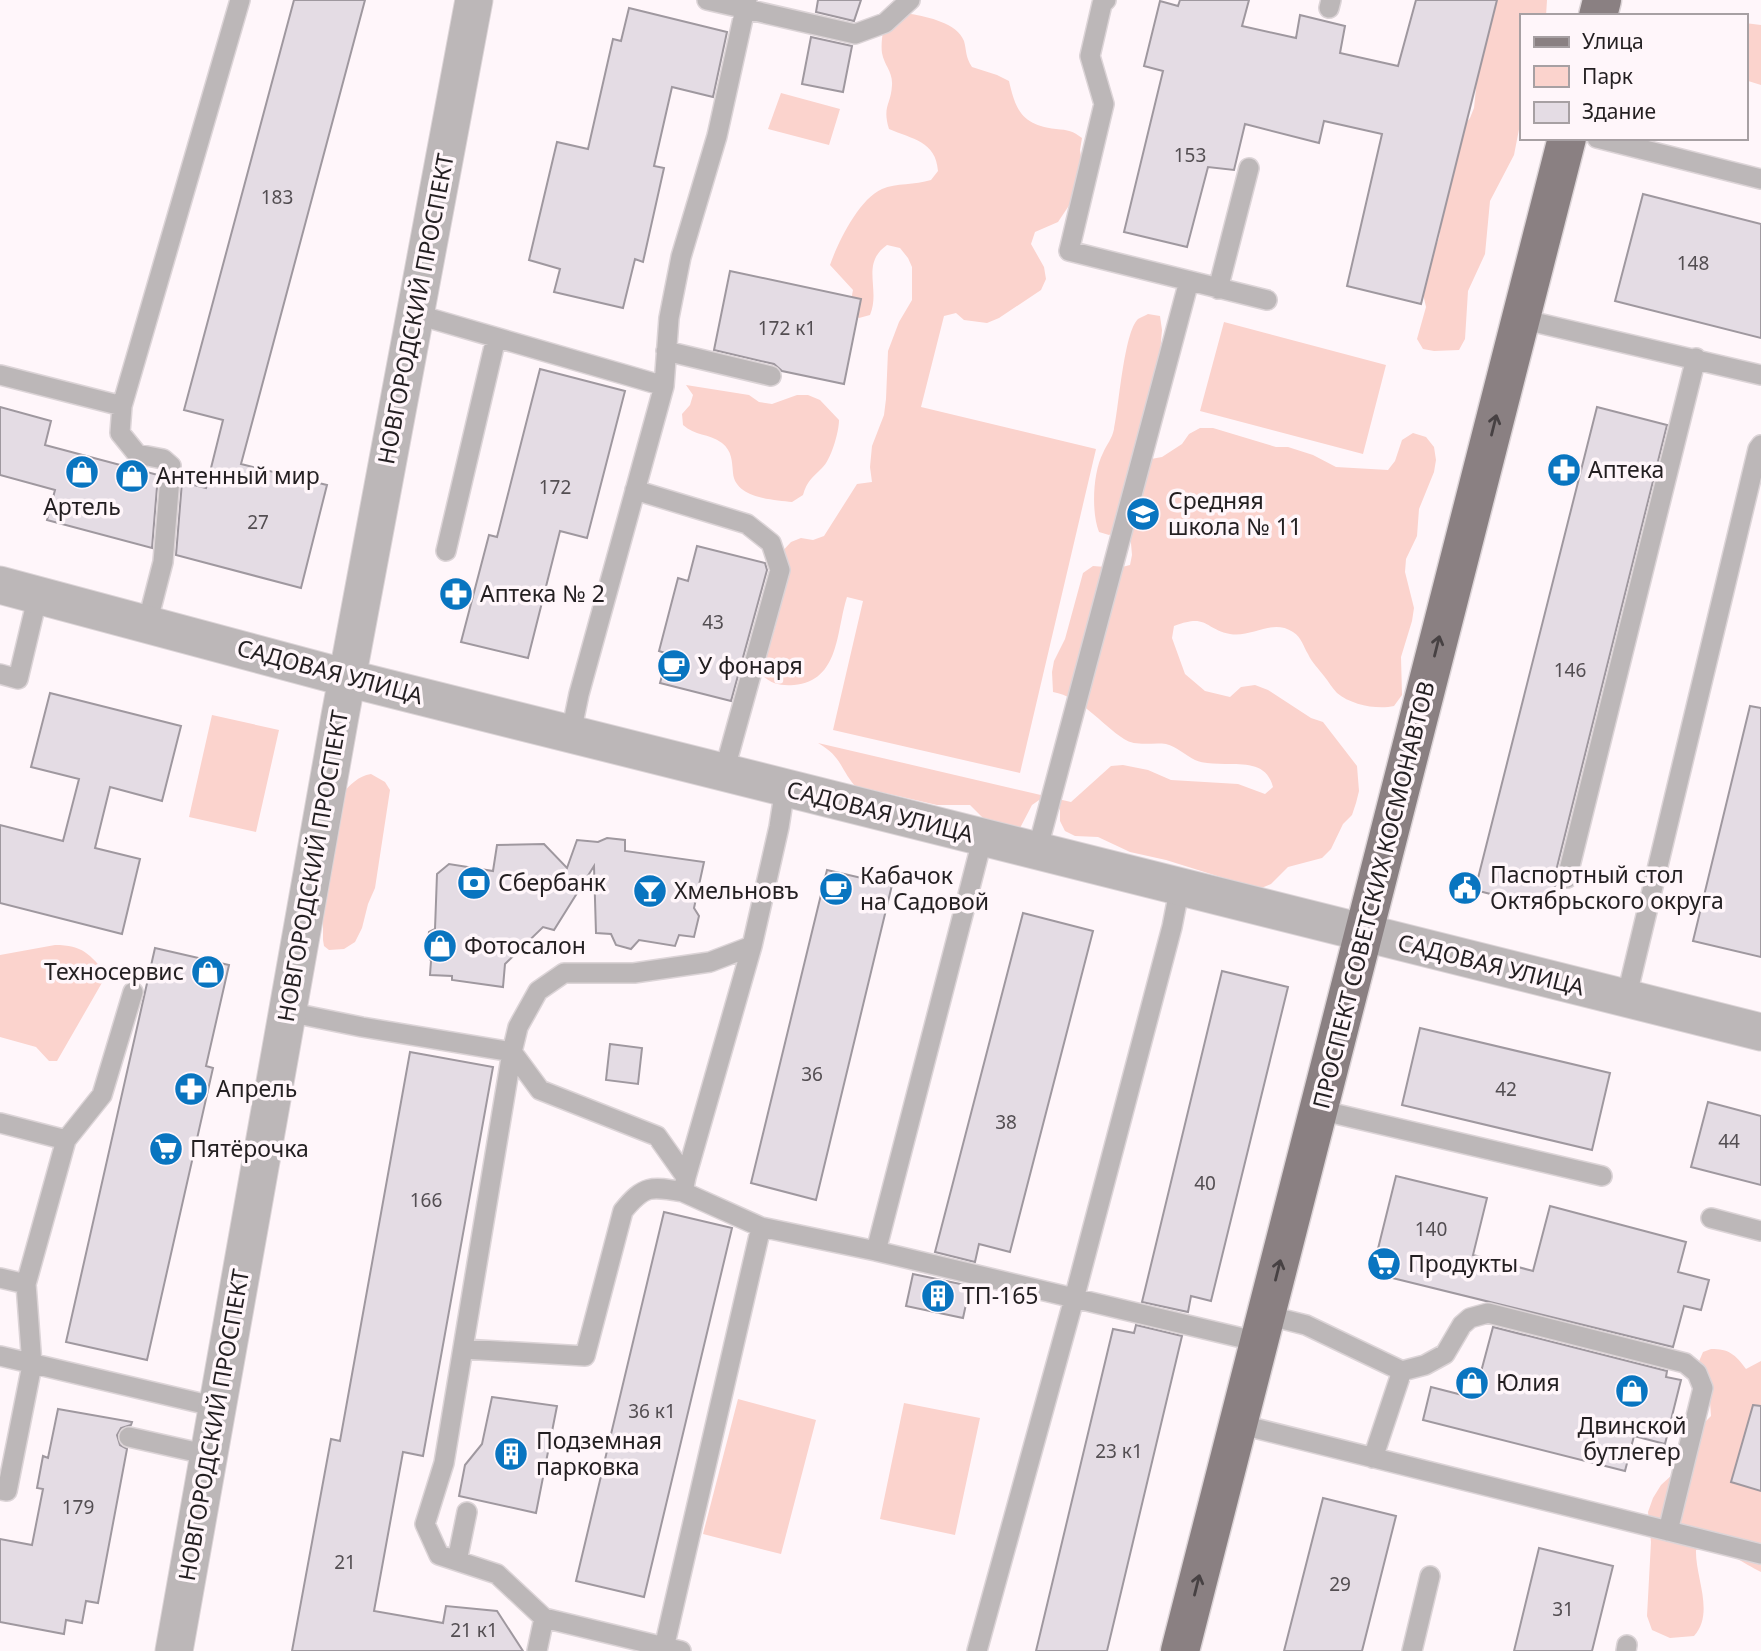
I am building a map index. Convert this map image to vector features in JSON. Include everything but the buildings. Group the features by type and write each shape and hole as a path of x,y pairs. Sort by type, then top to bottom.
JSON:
{"main road":[{"name":"ПРОСПЕКТ СОВЕТСКИХ КОСМОНАВТОВ","path":"1180,1651 1566,140"}],"street":[{"name":"НОВГОРОДСКИЙ ПРОСПЕКТ","path":"174,1651 347,678 474,0"},
{"name":"САДОВАЯ УЛИЦА","path":"0,585 347,678 1761,1032"}],"lane":[{"path":"147,624 163,562 171,466 163,459 137,454 120,433 122,406 240,0"},
{"path":"707,0 747,4 855,34 885,23 910,0"},
{"path":"1106,0 1102,4 1090,55 1104,104 1069,251 1266,300"},
{"path":"571,733 579,694 664,386 669,317 681,257 717,136 747,4"},
{"path":"1605,140 1761,179"},
{"path":"1219,289 1249,168"},
{"path":"1037,851 1189,281"},
{"path":"415,314 664,386"},
{"path":"1521,319 1761,375"},
{"path":"446,551 496,338"},
{"path":"666,352 771,376"},
{"path":"1567,878 1696,358"},
{"path":"0,374 122,406"},
{"path":"1626,999 1761,445"},
{"path":"635,490 747,524 771,543 780,570 724,772"},
{"path":"0,674 18,678 38,595"},
{"path":"685,1185 752,946 779,827 785,788"},
{"path":"876,1251 983,837"},
{"path":"977,1651 1074,1299 1172,927 1180,886"},
{"path":"752,946 710,962 634,973 564,973 538,991 518,1027 444,1463 425,1524 439,1555 497,1574 544,1618 672,1649 761,1227"},
{"path":"0,1490 7,1492 32,1365 26,1284 66,1140 102,1095 133,992"},
{"path":"288,1012 512,1052 540,1090 657,1136 685,1185 761,1227 876,1251 1074,1299 1263,1329 1306,1325 1402,1371 1425,1365 1445,1354 1462,1325 1470,1318 1489,1313 1685,1363 1697,1373 1703,1388 1668,1531"},
{"path":"1318,1110 1602,1176"},
{"path":"0,1123 66,1140"},
{"path":"463,1349 584,1356 623,1211 637,1194 656,1188 685,1185"},
{"path":"1711,1218 1761,1231"},
{"path":"0,1278 26,1284"},
{"path":"0,1356 217,1407"},
{"path":"1373,1458 1402,1371"},
{"path":"1238,1424 1761,1554"},
{"path":"129,1437 209,1455"},
{"path":"457,1561 467,1512"},
{"path":"1412,1651 1430,1576"},
{"path":"537,1651 544,1618"}],"green space":[{"path":"1485,0 1547,0 1546,14 1520,14 1520,124 1514,155 1490,201 1485,254 1468,291 1465,339 1459,350 1423,349 1417,339 1426,307 1421,285 1439,238 1455,137 1470,118 1474,108"},
{"path":"911,14 941,22 955,30 964,41 972,67 1009,81 1018,109 1028,120 1045,127 1070,131 1082,138 1082,163 1072,201 1058,222 1035,232 1031,244 1044,267 1046,279 1041,290 987,323 964,320 956,313 944,316 921,407 1096,449 1020,773 833,730 863,601 847,597 834,652 820,674 809,681 794,685 773,683 763,676 764,661 777,618 777,557 791,542 801,538 813,540 824,536 857,484 872,482 872,446 884,415 888,351 899,322 912,300 912,267 900,248 887,245 879,252 874,260 874,296 870,315 859,318 849,311 853,290 830,265 850,222 873,194 887,187 931,180 938,171 933,153 928,147 889,129 887,121 892,80 882,53 883,31 899,15"},
{"path":"1747,23 1761,25 1761,85 1747,81"},
{"path":"781,93 840,109 829,145 768,129"},
{"path":"1148,314 1160,316 1162,330 1151,459 1162,457 1200,428 1213,428 1276,447 1288,447 1313,455 1336,467 1388,470 1395,461 1402,440 1413,433 1426,437 1434,447 1434,472 1419,509 1417,536 1406,559 1405,572 1414,608 1401,657 1402,695 1394,706 1365,706 1343,697 1335,691 1314,663 1298,637 1285,628 1230,634 1193,621 1174,626 1172,638 1185,674 1205,691 1230,697 1241,687 1255,685 1268,690 1311,718 1323,722 1357,766 1359,791 1356,803 1352,815 1343,824 1331,849 1322,858 1288,867 1271,884 1259,889 1166,860 1130,852 1098,837 1075,836 1065,831 1060,821 1060,810 1053,801 1042,798 1032,805 1020,828 986,821 970,805 937,805 855,786 836,758 818,743 1071,802 1111,766 1123,765 1148,770 1171,780 1238,784 1265,794 1273,787 1261,769 1240,764 1205,763 1166,744 1139,744 1129,741 1073,699 1053,692 1054,661 1065,639 1083,573 1093,566 1118,568 1130,565 1130,532 1120,529 1109,535 1099,532 1094,492 1100,461 1114,429 1129,339 1138,319"},
{"path":"1224,322 1386,365 1363,454 1200,411"},
{"path":"686,385 749,395 759,402 772,404 797,395 808,395 820,400 839,420 838,431 828,459 808,483 803,495 792,502 766,499 740,488 735,481 728,449 717,440 683,425 682,414 690,405 693,395"},
{"path":"212,715 279,730 256,832 189,817"},
{"path":"371,774 385,782 390,790 375,888 355,942 344,949 329,950 324,946 323,940 323,903 342,794 358,779"},
{"path":"55,945 85,952 107,974 57,1061 49,1061 36,1047 0,1037 0,955"},
{"path":"1711,1349 1731,1353 1746,1369 1761,1361 1761,1572 1722,1552 1713,1549 1696,1550 1704,1606 1703,1617 1694,1636 1670,1638 1652,1630 1647,1616 1651,1542 1648,1512 1661,1485 1673,1474 1680,1439 1700,1427 1711,1416 1710,1402 1697,1366 1703,1352"},
{"path":"738,1399 816,1420 781,1554 703,1534"},
{"path":"904,1403 980,1418 955,1535 880,1519"}],"place":[{"name":"Аптека","path":"1564,470"},
{"name":"Артель","path":"82,472"},
{"name":"Антенный мир","path":"132,476"},
{"name":"Средняя школа № 11","path":"1143,514"},
{"name":"Аптека № 2","path":"456,594"},
{"name":"У фонаря","path":"674,666"},
{"name":"Сбербанк","path":"474,883"},
{"name":"Паспортный стол Октябрьского округа","path":"1465,888"},
{"name":"Кабачок на Садовой","path":"836,889"},
{"name":"Хмельновъ","path":"650,891"},
{"name":"Фотосалон","path":"440,946"},
{"name":"Техносервис","path":"208,972"},
{"name":"Апрель","path":"191,1089"},
{"name":"Пятёрочка","path":"166,1149"},
{"name":"Продукты","path":"1384,1264"},
{"name":"ТП-165","path":"938,1296"},
{"name":"Юлия","path":"1472,1383"},
{"name":"Двинской бутлегер","path":"1632,1391"},
{"name":"Подземная парковка","path":"511,1454"}]}
